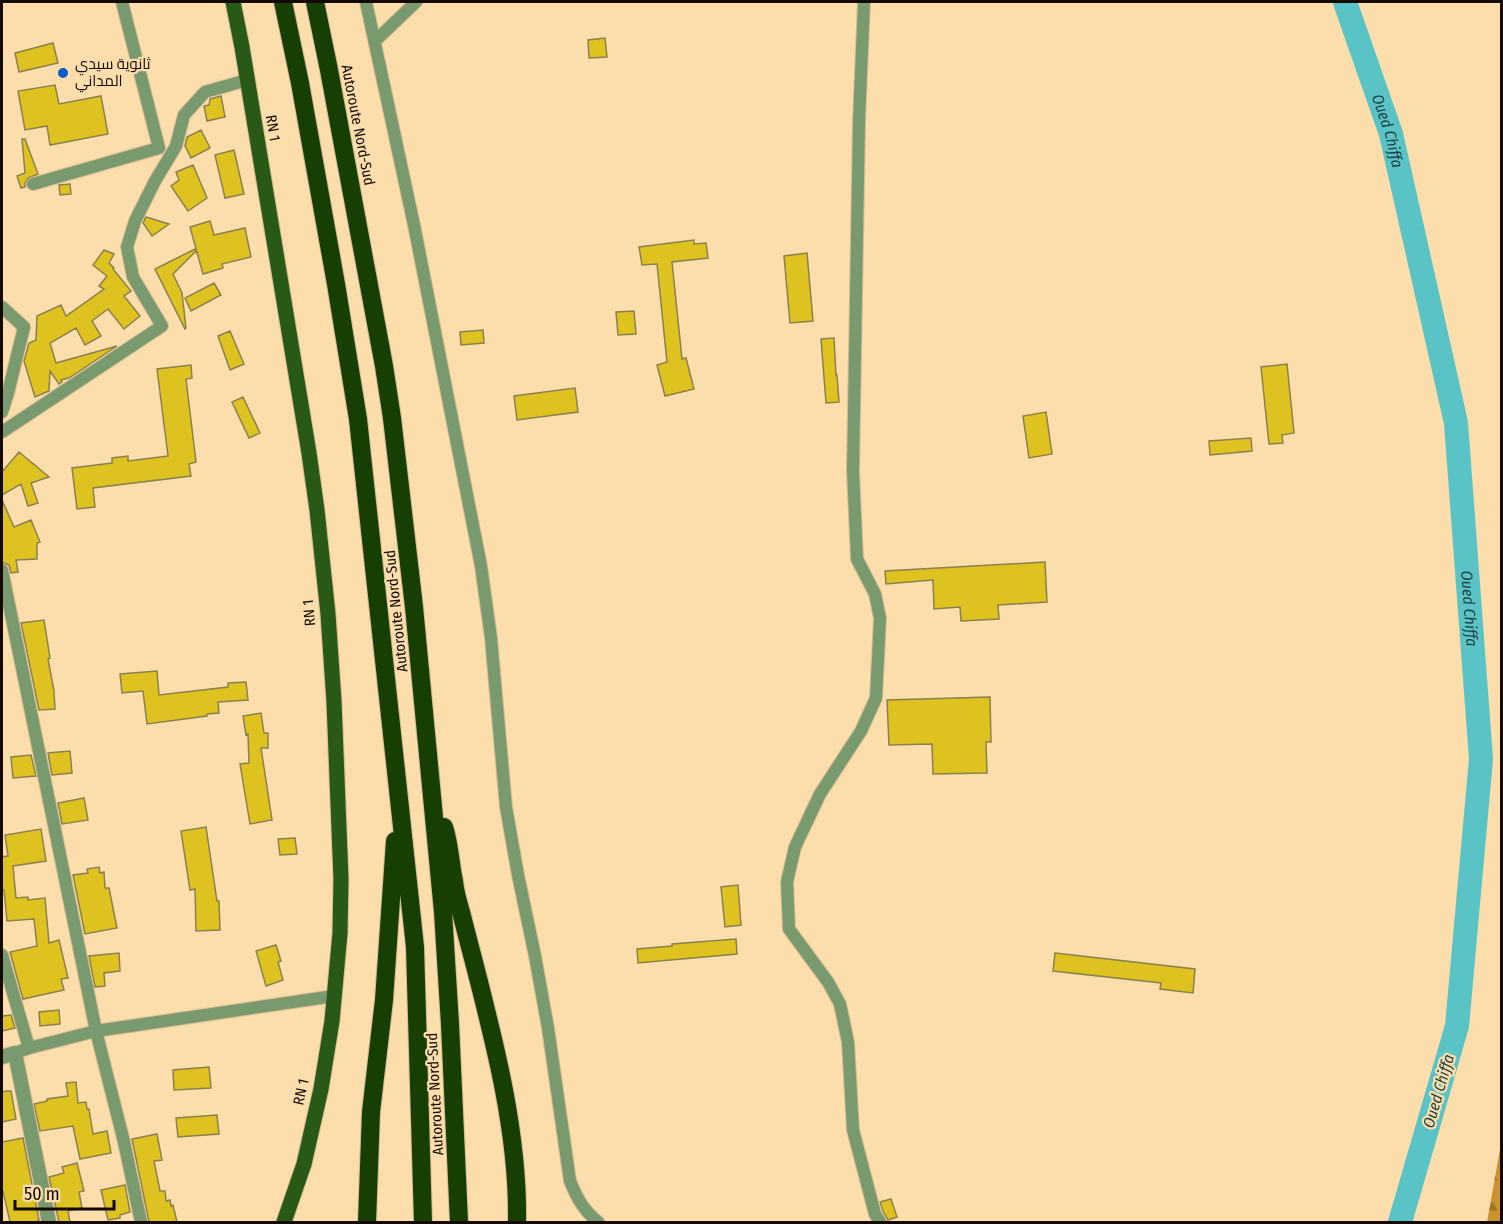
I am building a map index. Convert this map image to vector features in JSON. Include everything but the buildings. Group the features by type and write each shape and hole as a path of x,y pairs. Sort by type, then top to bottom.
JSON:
{"highway":[{"name":"Autoroute Nord-Sud","path":"283,2 304,105 356,408 414,947 423,1214"},
{"name":"Autoroute Nord-Sud","path":"315,2 384,366 414,607 443,912 459,1222"},
{"path":"431,793 448,839 454,882 502,1081 515,1163 518,1222"},
{"path":"367,1222 371,1112 384,1000 399,800"}],"main road":[{"name":"RN 1","path":"233,2 309,453 328,614 334,702 341,879 340,933 332,1021 321,1089 304,1164 284,1222"}],"street":[{"path":"33,184 159,148 122,2"},
{"path":"366,2 414,225 481,566 491,638 506,807 548,1028 570,1181 577,1199 589,1215 598,1222"},
{"path":"375,41 416,2"},
{"path":"864,2 859,121 853,471 857,559 875,594 880,618 876,698 861,731 820,794 795,847 787,882 789,929 828,982 840,1004 848,1042 853,1130 875,1214 880,1222"},
{"path":"2,432 162,326 133,277 128,247 135,221 176,146 184,115 205,92 247,80"},
{"path":"2,307 24,327 2,412"},
{"path":"2,570 96,1030 141,1222"},
{"path":"2,955 29,1048"},
{"path":"50,1222 8,1055 96,1030 334,996"}],"green space":[{"path":"1501,1144 1501,1222 1487,1222"}],"waterway":[{"name":"Oued Chiffa","path":"1345,2 1391,134 1456,423 1481,759 1457,1026 1400,1222"}],"place":[{"name":"ثانوية سيدي المداني","path":"63,73"}]}
